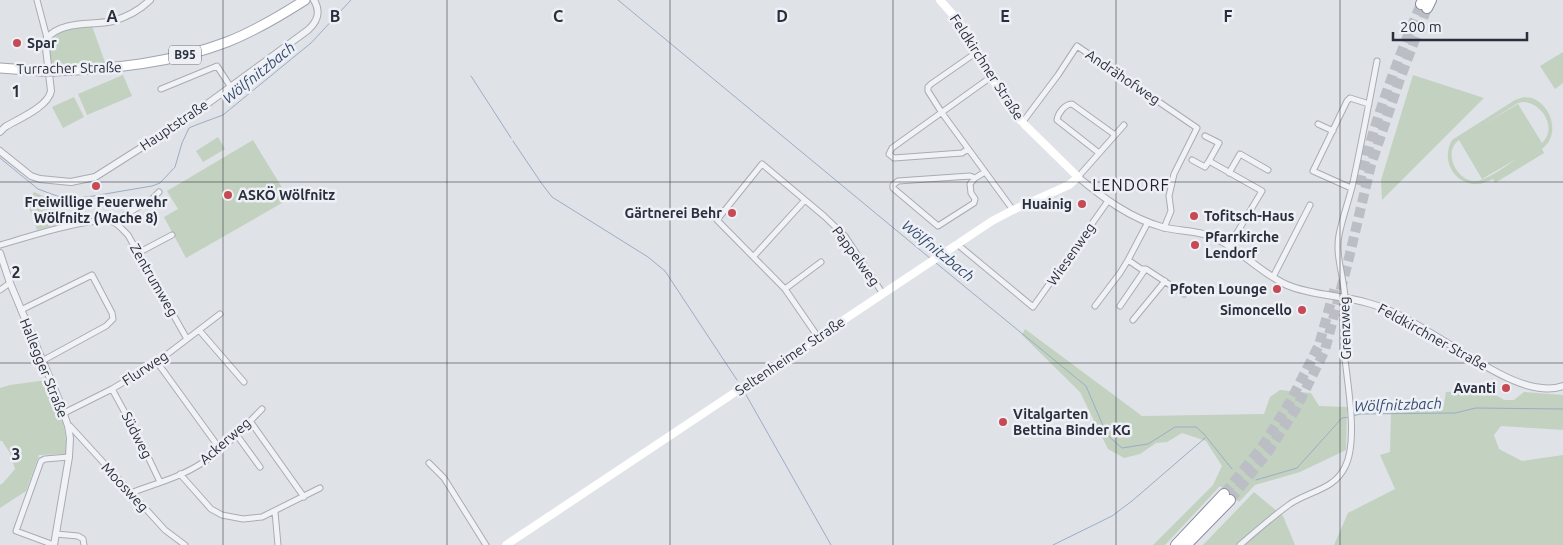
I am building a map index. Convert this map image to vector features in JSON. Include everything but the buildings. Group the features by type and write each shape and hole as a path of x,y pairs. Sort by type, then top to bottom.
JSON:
{"highway":[{"path":"1176,545 1227,497 1186,545"}],"main road":[{"name":"Turracher Straße","path":"0,68 41,71 94,70 134,66 182,56 228,42 279,16 305,0"},
{"name":"Feldkirchner Straße","path":"940,0 959,22 1006,103 1022,123 1078,176"},
{"name":"Seltenheimer Straße","path":"506,545 992,221 1069,184 1078,176"}],"street":[{"path":"0,132 43,104 50,96 46,38 37,0"},
{"path":"46,38 51,32 70,26 113,21 129,15 150,0"},
{"name":"Hauptstraße","path":"0,151 31,176 40,180 71,182 95,177 188,118 313,25 318,15 318,9 314,0"},
{"name":"Andrähofweg","path":"1022,123 1077,46 1197,128 1174,174 1169,196 1171,211 1164,228"},
{"path":"977,52 930,84 928,91 1013,210"},
{"name":"Grenzweg","path":"1240,545 1292,503 1324,489 1338,478 1345,468 1348,458 1351,411 1345,358 1345,297 1342,268 1338,257 1339,236 1378,61"},
{"path":"161,88 217,66 230,86"},
{"path":"968,149 962,153 894,158 889,154 892,148 991,77"},
{"path":"1351,188 1313,171 1350,98 1368,104"},
{"path":"1099,153 1057,120 1066,106 1072,104 1115,135"},
{"path":"1318,124 1333,132"},
{"path":"1078,176 1124,125"},
{"path":"1192,160 1205,167 1219,143 1205,136"},
{"path":"1229,173 1240,154 1268,170"},
{"path":"1209,161 1262,192 1229,246"},
{"name":"Pappelweg","path":"818,337 785,289 717,220 762,164 824,216 844,236 883,294"},
{"path":"975,178 970,176 898,181 893,185 893,188 938,226 974,203 975,199 971,193 970,184 975,178 985,172"},
{"name":"Feldkirchner Straße","path":"1078,176 1108,201 1148,222 1164,228 1208,235 1229,246 1288,286 1306,292 1345,297 1370,303 1405,319 1486,366 1519,382 1547,389 1563,386"},
{"path":"0,245 63,227 93,221 113,222 152,199 159,192"},
{"path":"754,256 805,200"},
{"name":"Wiesenweg","path":"957,244 1033,307 1108,201"},
{"path":"1273,277 1310,206"},
{"name":"Zentrumweg","path":"113,222 128,235 187,338"},
{"path":"1095,306 1120,273 1148,222"},
{"path":"138,253 172,235"},
{"name":"Hallegger Straße","path":"0,253 10,283 68,426 70,457 54,545"},
{"path":"1120,306 1144,271 1128,260"},
{"path":"785,289 821,262"},
{"path":"1140,268 1146,269 1184,294"},
{"path":"21,310 92,275 112,313 113,319 106,326 42,361"},
{"path":"1133,320 1165,282"},
{"path":"0,290 10,283"},
{"name":"Flurweg","path":"64,413 112,389 156,362 220,314"},
{"path":"199,330 244,382"},
{"path":"156,362 197,415 220,450"},
{"name":"Südweg","path":"112,389 160,482"},
{"name":"Ackerweg","path":"131,494 202,463 220,450 262,409"},
{"path":"250,421 304,497"},
{"name":"Moosweg","path":"68,426 166,530 185,545"},
{"path":"236,434 260,468"},
{"path":"54,545 16,531 41,461 70,457"},
{"path":"429,463 444,478 486,545"},
{"path":"180,474 208,507 222,515 243,520 258,518 274,512 320,488"},
{"path":"274,512 278,545"},
{"path":"56,534 78,536 83,540 84,545"}],"green space":[{"path":"92,26 106,65 51,66 49,42 55,33 67,28"},
{"path":"1563,52 1563,83 1555,89 1540,66"},
{"path":"123,75 132,96 87,115 78,94"},
{"path":"1413,75 1484,98 1382,200 1381,180"},
{"path":"74,97 84,117 63,128 52,107"},
{"path":"1524,97 1532,98 1539,102 1549,114 1552,122 1551,137 1542,149 1544,153 1495,183 1493,179 1473,184 1456,176 1448,160 1448,150 1452,140 1515,100","holes":["1522,102 1536,106 1546,117 1548,123 1547,137 1542,143 1518,104 1483,125 1518,103","1459,140 1482,179 1518,158 1486,178 1477,181 1470,180 1458,172 1452,159 1454,145"]},
{"path":"218,137 225,149 203,162 196,151"},
{"name":"ASKÖ Wölfnitz","path":"253,140 289,199 186,258 164,217 178,209 167,191"},
{"path":"34,192 50,197 60,224 37,230 27,202"},
{"path":"1025,329 1142,416 1264,414 1270,397 1280,390 1311,393 1319,406 1347,407 1346,450 1300,472 1255,485 1239,502 1220,486 1165,545 1153,545 1213,485 1222,466 1206,441 1182,433 1167,442 1156,443 1140,454 1124,458 1108,449 1080,392 1022,335"},
{"path":"47,380 61,416 67,454 39,455 26,491 0,508 0,485 15,469 10,453 2,441 0,441 0,388"},
{"path":"1475,383 1504,400 1514,400 1524,392 1563,395 1563,430 1501,426 1494,435 1499,449 1522,461 1563,455 1563,545 1334,545 1348,513 1395,489 1380,455 1390,452 1391,412 1443,410 1446,392 1468,391"},
{"path":"1254,492 1283,516 1295,545 1203,545"}],"waterway":[{"name":"Wölfnitzbach","path":"0,158 38,189 57,196 87,197 160,183 175,167 182,143 189,128 223,115 311,43 351,0"},
{"name":"Wölfnitzbach","path":"618,0 931,259"},
{"path":"471,76 511,138"},
{"path":"513,141 552,197 648,257 665,271 737,380"},
{"name":"Wölfnitzbach","path":"936,263 1086,386 1107,435 1122,448 1148,444 1175,427 1196,427 1204,434 1232,469"},
{"path":"745,393 831,545"},
{"name":"Wölfnitzbach","path":"1353,416 1360,414 1455,413 1476,408 1563,409"},
{"name":"Wölfnitzbach","path":"1256,480 1297,468 1342,418 1349,417"},
{"path":"1053,545 1112,516 1205,438"}],"tunnel":[{"path":"1359,185 1386,93 1421,4"},
{"path":"1230,500 1268,452 1297,407 1325,350 1371,165 1400,79 1427,8"},
{"path":"1224,494 1262,447 1291,400 1319,345 1335,287"}],"place":[{"name":"Spar","path":"17,43"},
{"name":"Freiwillige Feuerwehr Wölfnitz (Wache 8)","path":"96,186"},
{"name":"ASKÖ Wölfnitz","path":"228,195"},
{"name":"Huainig","path":"1082,204"},
{"name":"Gärtnerei Behr","path":"732,213"},
{"name":"Tofitsch-Haus","path":"1194,216"},
{"name":"Pfarrkirche Lendorf","path":"1195,245"},
{"name":"Pfoten Lounge","path":"1277,289"},
{"name":"Simoncello","path":"1302,310"},
{"name":"Avanti","path":"1506,388"},
{"name":"Vitalgarten Bettina Binder KG","path":"1003,422"}],"district":[{"name":"LENDORF","path":"1131,185"}]}
